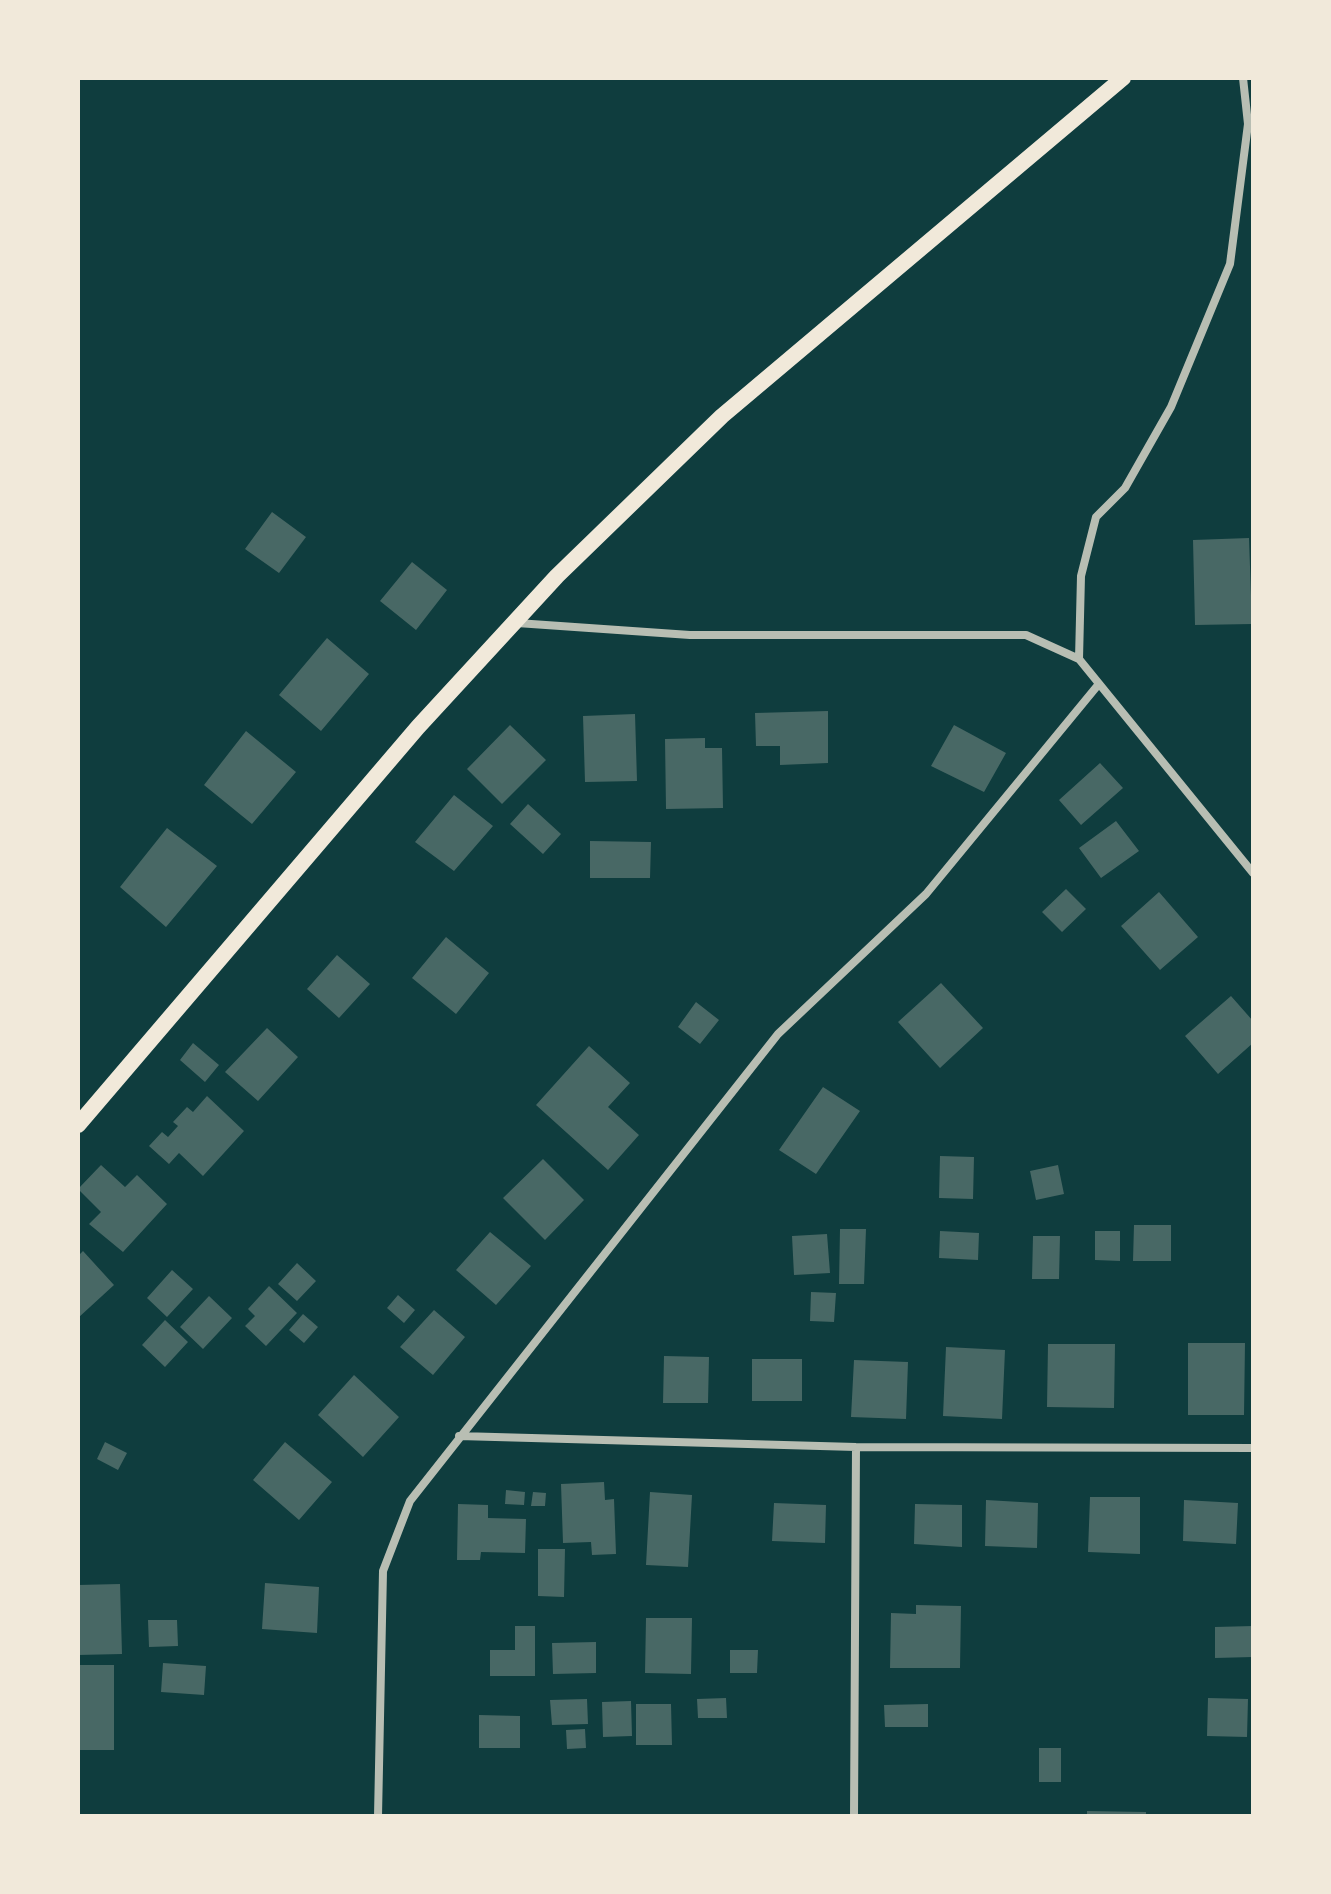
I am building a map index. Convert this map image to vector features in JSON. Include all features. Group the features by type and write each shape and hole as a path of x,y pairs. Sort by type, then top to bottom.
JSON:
{"main road":[{"path":"78,1125 408,739 512,623 722,416 1123,78"}],"street":[{"path":"1079,659 1081,576 1096,517 1125,488 1171,407 1230,264 1248,124 1243,78"},
{"path":"512,623 690,635 824,637 974,632 1026,635 1079,659 1253,873"},
{"path":"378,1816 383,1571 410,1501 778,1034 926,894 1098,685"},
{"path":"459,1436 856,1447 1253,1448"},
{"path":"854,1816 856,1447"}],"building":[{"path":"272,512 306,537 279,573 245,549"},
{"path":"1249,538 1252,624 1195,625 1193,540"},
{"path":"412,562 447,590 416,630 380,601"},
{"path":"327,638 369,674 321,731 279,695"},
{"path":"828,711 828,763 780,765 780,746 756,746 755,713"},
{"path":"635,714 637,781 585,782 583,716"},
{"path":"510,725 546,760 502,804 467,769"},
{"path":"954,725 1006,753 984,792 931,766"},
{"path":"246,731 296,772 252,824 204,785"},
{"path":"705,738 705,748 722,748 723,808 666,809 665,739"},
{"path":"1100,763 1123,788 1081,825 1059,800"},
{"path":"454,795 493,826 454,871 415,842"},
{"path":"528,804 561,834 543,854 510,824"},
{"path":"1116,821 1139,851 1101,878 1079,848"},
{"path":"167,828 217,866 166,927 120,887"},
{"path":"590,841 651,842 650,878 590,878"},
{"path":"1066,889 1086,909 1062,932 1042,912"},
{"path":"1159,892 1198,937 1160,970 1121,926"},
{"path":"446,937 489,973 456,1014 412,978"},
{"path":"337,955 370,984 339,1018 307,989"},
{"path":"941,983 983,1028 940,1068 898,1022"},
{"path":"1231,996 1253,1021 1253,1043 1218,1074 1185,1036"},
{"path":"696,1002 719,1020 700,1044 678,1027"},
{"path":"267,1028 298,1057 258,1101 225,1072"},
{"path":"193,1043 219,1065 205,1082 180,1060"},
{"path":"589,1046 630,1083 608,1107 639,1135 608,1170 536,1105"},
{"path":"823,1087 860,1111 816,1174 779,1150"},
{"path":"207,1096 244,1131 203,1176 179,1153 169,1164 149,1146 162,1132 168,1137 178,1126 173,1122 187,1107 193,1112"},
{"path":"940,1156 974,1157 973,1199 939,1198"},
{"path":"543,1159 584,1200 545,1240 503,1198"},
{"path":"101,1165 125,1187 137,1175 167,1204 123,1252 89,1224 101,1212 78,1189"},
{"path":"1058,1165 1064,1194 1036,1200 1030,1171"},
{"path":"1134,1225 1171,1225 1171,1261 1133,1261"},
{"path":"840,1229 866,1229 864,1284 839,1284"},
{"path":"940,1231 979,1233 978,1260 939,1258"},
{"path":"1095,1231 1120,1231 1120,1261 1095,1260"},
{"path":"490,1232 531,1266 496,1305 456,1270"},
{"path":"827,1234 830,1273 794,1275 792,1236"},
{"path":"1033,1236 1060,1236 1059,1279 1032,1279"},
{"path":"83,1251 114,1285 78,1318 78,1256"},
{"path":"297,1263 316,1281 297,1301 278,1284"},
{"path":"172,1270 193,1289 167,1317 147,1298"},
{"path":"269,1286 297,1313 266,1346 245,1326 255,1316 248,1309"},
{"path":"811,1292 836,1293 834,1322 810,1321"},
{"path":"398,1295 415,1310 404,1323 387,1308"},
{"path":"209,1296 232,1318 203,1349 180,1327"},
{"path":"434,1310 465,1337 433,1375 400,1347"},
{"path":"303,1314 318,1327 304,1343 289,1330"},
{"path":"165,1320 188,1342 165,1367 142,1345"},
{"path":"1188,1343 1245,1343 1244,1415 1188,1415"},
{"path":"1048,1344 1115,1344 1114,1408 1047,1407"},
{"path":"946,1347 1005,1350 1002,1419 943,1416"},
{"path":"664,1356 709,1357 708,1403 663,1403"},
{"path":"752,1359 802,1359 802,1401 752,1401"},
{"path":"854,1360 908,1362 906,1419 851,1417"},
{"path":"354,1375 399,1417 363,1457 318,1415"},
{"path":"105,1442 127,1453 118,1470 97,1459"},
{"path":"285,1442 332,1482 299,1520 253,1480"},
{"path":"604,1482 605,1500 614,1499 616,1554 592,1555 591,1542 563,1543 561,1484"},
{"path":"506,1490 525,1492 524,1505 505,1504"},
{"path":"533,1492 546,1493 545,1506 531,1506"},
{"path":"650,1492 692,1495 688,1567 646,1565"},
{"path":"1090,1497 1140,1497 1140,1554 1088,1552"},
{"path":"986,1500 1038,1503 1037,1548 985,1546"},
{"path":"1184,1500 1238,1503 1236,1544 1183,1541"},
{"path":"774,1503 826,1505 825,1543 772,1541"},
{"path":"458,1504 488,1505 488,1518 526,1519 525,1553 481,1552 480,1560 457,1560"},
{"path":"915,1504 962,1505 962,1547 914,1544"},
{"path":"538,1549 565,1549 564,1597 538,1596"},
{"path":"265,1583 319,1587 317,1633 262,1629"},
{"path":"120,1584 122,1654 78,1655 78,1585"},
{"path":"916,1605 961,1606 960,1668 890,1668 891,1613 916,1614"},
{"path":"646,1618 692,1618 691,1674 645,1673"},
{"path":"148,1620 177,1620 178,1646 149,1647"},
{"path":"515,1626 535,1626 535,1676 490,1676 490,1650 515,1650"},
{"path":"1253,1626 1253,1657 1215,1658 1215,1627"},
{"path":"596,1642 596,1673 553,1674 552,1643"},
{"path":"730,1650 758,1650 757,1673 730,1673"},
{"path":"163,1663 206,1666 204,1695 161,1692"},
{"path":"78,1665 114,1665 114,1750 78,1750"},
{"path":"726,1698 727,1718 698,1718 697,1699"},
{"path":"1208,1698 1248,1699 1247,1737 1207,1736"},
{"path":"587,1699 588,1724 552,1725 550,1700"},
{"path":"631,1701 632,1736 603,1737 602,1702"},
{"path":"636,1704 671,1704 672,1745 636,1745"},
{"path":"928,1704 928,1727 885,1727 884,1705"},
{"path":"479,1715 520,1716 520,1748 479,1748"},
{"path":"585,1729 586,1748 567,1749 566,1730"},
{"path":"1039,1748 1061,1748 1061,1782 1039,1782"},
{"path":"1087,1811 1146,1812 1146,1816 1087,1816"}]}
